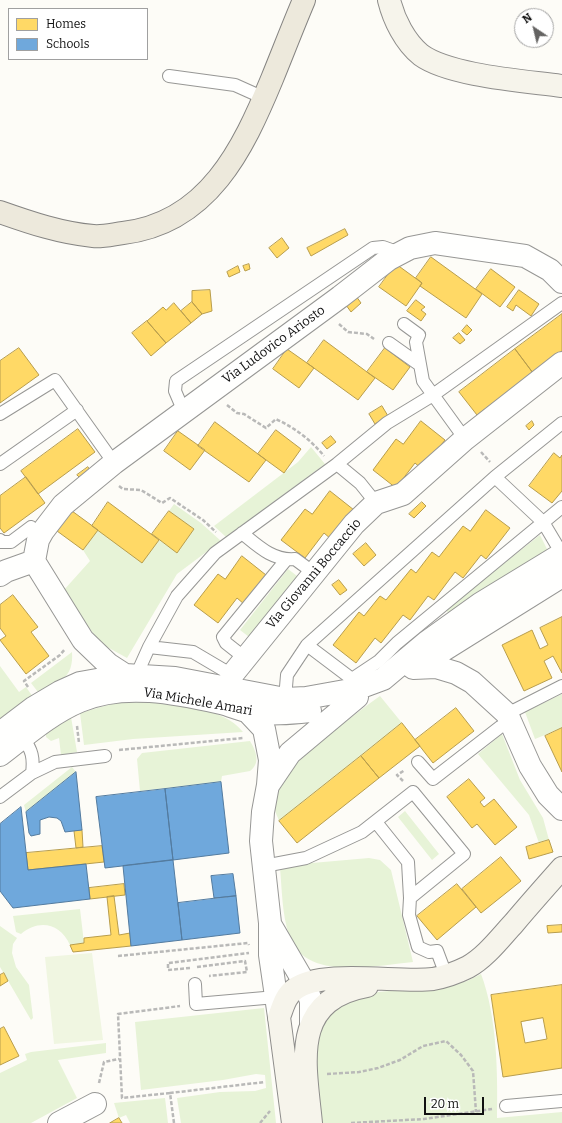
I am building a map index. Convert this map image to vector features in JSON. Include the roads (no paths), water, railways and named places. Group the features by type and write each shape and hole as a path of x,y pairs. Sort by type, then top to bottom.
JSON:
{"main road":[{"path":"2,211 48,229 95,237 142,231 179,216 207,192 232,162 253,125 304,0"}],"street":[{"path":"389,0 400,28 411,45 421,55 439,65 460,71 562,86"},
{"name":"Via Ludovico Ariosto","path":"34,560 38,540 55,513 114,462 340,298 389,259 400,253 410,248 435,243 525,256 550,270 562,282"},
{"name":"Via Giovanni Boccaccio","path":"231,681 314,573 354,524 376,504 403,494 465,439 562,363"},
{"name":"Via Michele Amari","path":"382,679 427,642 480,604 562,554"},
{"path":"2,570 34,560 75,643 105,677"},
{"name":"Via Michele Amari","path":"231,681 248,712 276,718 317,710 355,689 412,668 562,576"},
{"path":"462,638 458,653 462,666 472,682 509,718 530,766 548,795 560,803"},
{"path":"412,668 436,667 456,673 472,682"},
{"name":"Via Michele Amari","path":"0,732 33,708 60,692 105,677 175,678 231,681 276,718"},
{"name":"Via Michele Amari","path":"105,677 158,692 231,681"},
{"name":"Via Michele Amari","path":"0,755 69,706 81,700 105,677"},
{"path":"290,752 355,689"},
{"path":"268,785 290,752 298,732 276,718 268,785 263,812 261,841 270,923 270,955 279,1007 293,1123"},
{"path":"279,1007 296,988 321,987 351,989 398,980 434,978 469,966 483,956 562,868"},
{"path":"270,923 292,960 306,971 321,987 320,1008 311,1015 306,1037 307,1086 311,1123"},
{"path":"279,1007 311,1015"},
{"path":"59,1123 95,1104"}],"lane":[{"path":"170,76 235,85 264,98"},
{"path":"184,412 175,391 176,381 373,248 383,247 400,253"},
{"path":"105,677 149,647 177,596 215,553 335,466 387,423 433,395 562,304"},
{"path":"404,324 419,335 416,342 423,381 465,439"},
{"path":"389,343 420,365"},
{"path":"0,414 55,380 114,462"},
{"path":"0,464 77,410"},
{"path":"276,718 287,675 307,645 495,477 562,423"},
{"path":"335,466 360,483 376,504"},
{"path":"495,477 543,522 562,554"},
{"path":"307,645 355,689 397,643 562,507"},
{"path":"0,540 2,542 11,542 30,527"},
{"path":"242,533 265,552 286,560 295,559 314,573"},
{"path":"231,681 226,643 223,637 286,560"},
{"path":"149,647 193,652 231,681"},
{"path":"418,762 433,779 500,727 509,718 562,686"},
{"path":"23,738 32,750 34,762 32,773"},
{"path":"0,797 32,773 55,762 105,756"},
{"path":"264,866 306,858 362,832 413,792 464,854 410,898"},
{"path":"376,822 408,862 410,898 409,915 418,947 428,952 437,950 446,975"},
{"path":"195,984 196,1004 279,1007"},
{"path":"506,1106 562,1100"}]}
